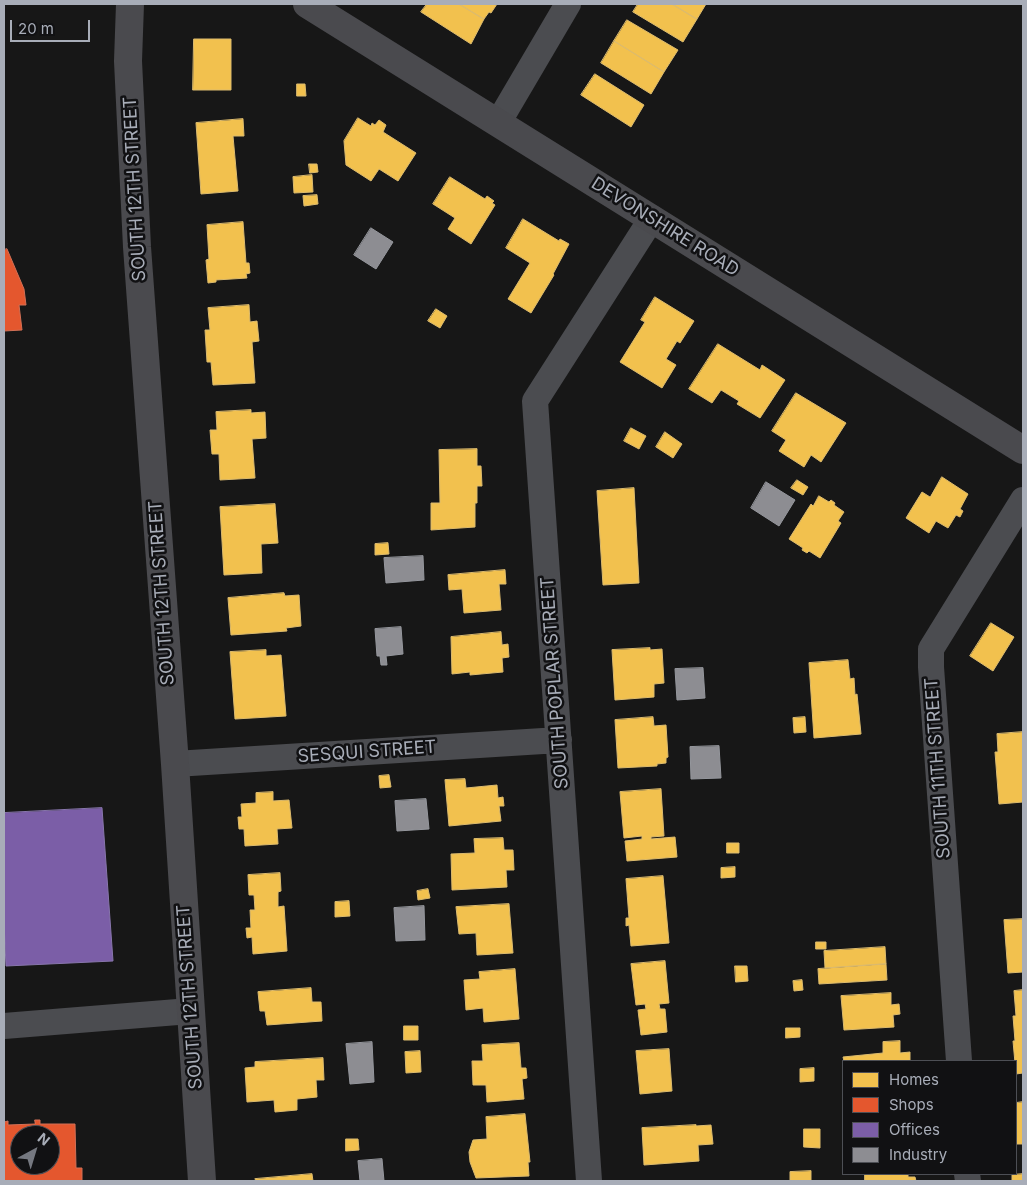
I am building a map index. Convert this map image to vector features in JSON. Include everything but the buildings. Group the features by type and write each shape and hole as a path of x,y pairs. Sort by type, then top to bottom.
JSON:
{"street":[{"name":"SOUTH 12TH STREET","path":"130,4 128,60 137,248 175,764 202,1181"},
{"name":"DEVONSHIRE ROAD","path":"307,4 1023,450"},
{"path":"498,123 568,4"},
{"name":"SOUTH POPLAR STREET","path":"589,1181 535,401 652,218"},
{"name":"SOUTH 11TH STREET","path":"959,1060 931,648 1023,500"},
{"name":"SESQUI STREET","path":"175,764 559,740"},
{"path":"4,1026 190,1011"}]}
